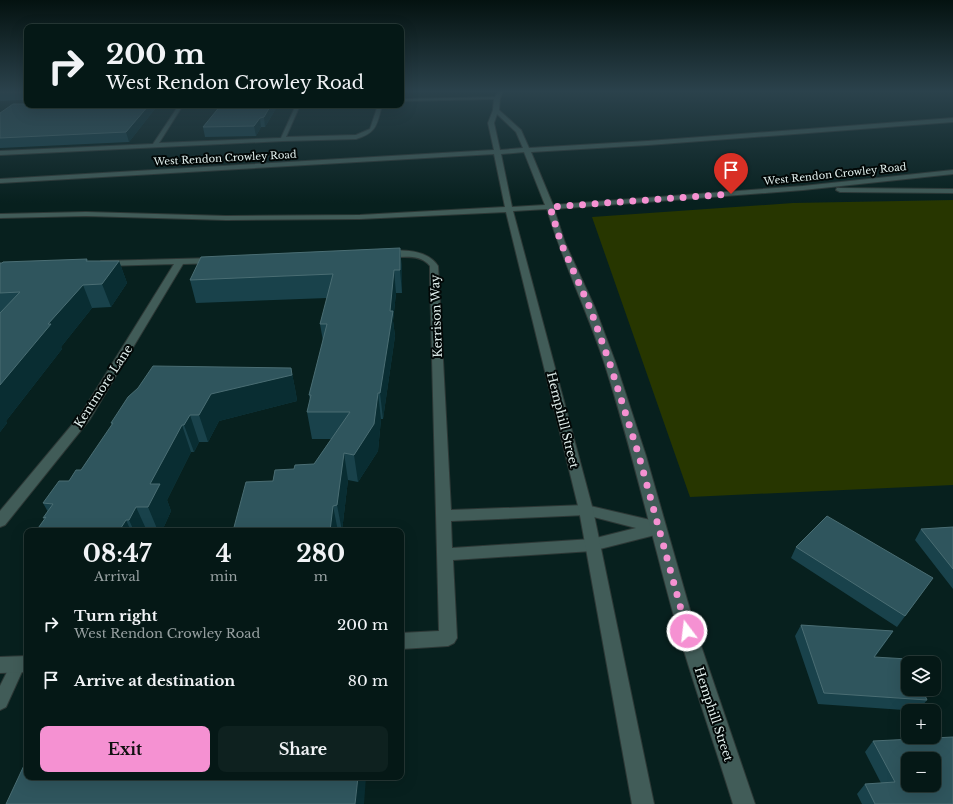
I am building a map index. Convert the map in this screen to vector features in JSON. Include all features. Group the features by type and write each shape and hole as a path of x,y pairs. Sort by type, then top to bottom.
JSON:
{"street":[{"name":"Hemphill Street","path":"492,129 509,209 586,510 643,804"},
{"name":"Hemphill Street","path":"517,129 550,207 561,243 590,308 610,364 639,456 687,631 744,804"},
{"name":"West Rendon Crowley Road","path":"0,181 648,143 840,129"},
{"name":"West Rendon Crowley Road","path":"0,216 86,214 226,218 360,217 550,207 803,188 953,172"},
{"path":"803,188 834,190 953,191"},
{"name":"Kerrison Way","path":"373,254 397,253 415,255 428,258 434,267 448,638 404,641"},
{"path":"95,263 223,260"},
{"name":"Kentmore Lane","path":"0,521 86,416 180,262"},
{"path":"444,516 586,510 659,528"},
{"path":"446,554 592,546 659,528"},
{"path":"0,665 22,665"}],"lane":[{"path":"155,145 166,129"},
{"path":"283,139 288,129"},
{"path":"0,153 356,136 367,134 372,129"},
{"path":"0,702 22,665"}],"green space":[{"path":"953,200 953,485 690,497 592,217 793,203"}],"building":[{"path":"0,129 129,129 126,132 0,138"},
{"path":"400,248 400,270 394,270 390,311 393,311 374,424 354,455 344,453 337,505 333,506 330,528 234,528 246,482 273,481 275,470 294,469 295,465 314,464 350,412 307,412 311,395 309,395 327,324 320,324 333,274 190,280 201,257"},
{"path":"87,259 86,261 119,261 102,284 83,285 48,324 51,324 0,385 0,313 20,292 0,293 0,263"},
{"path":"153,366 291,368 292,375 211,394 199,415 190,415 184,425 182,425 150,484 160,484 148,507 136,507 129,520 126,520 121,528 38,528 53,504 43,503 59,481 69,481 76,470 81,470 113,423 111,423 128,397 138,388"},
{"path":"827,516 933,578 905,616 796,547"},
{"path":"953,527 953,569 921,529"},
{"path":"801,625 893,631 874,657 901,659 901,696 925,696 927,700 824,693"},
{"path":"953,737 953,804 875,804 865,784 895,782 873,741 901,740 901,744 941,744 941,738"},
{"path":"24,765 24,780 358,780 355,804 6,804"}],"route":[{"path":"687,631 639,456 610,364 590,308 561,243 550,207 731,194"}]}
